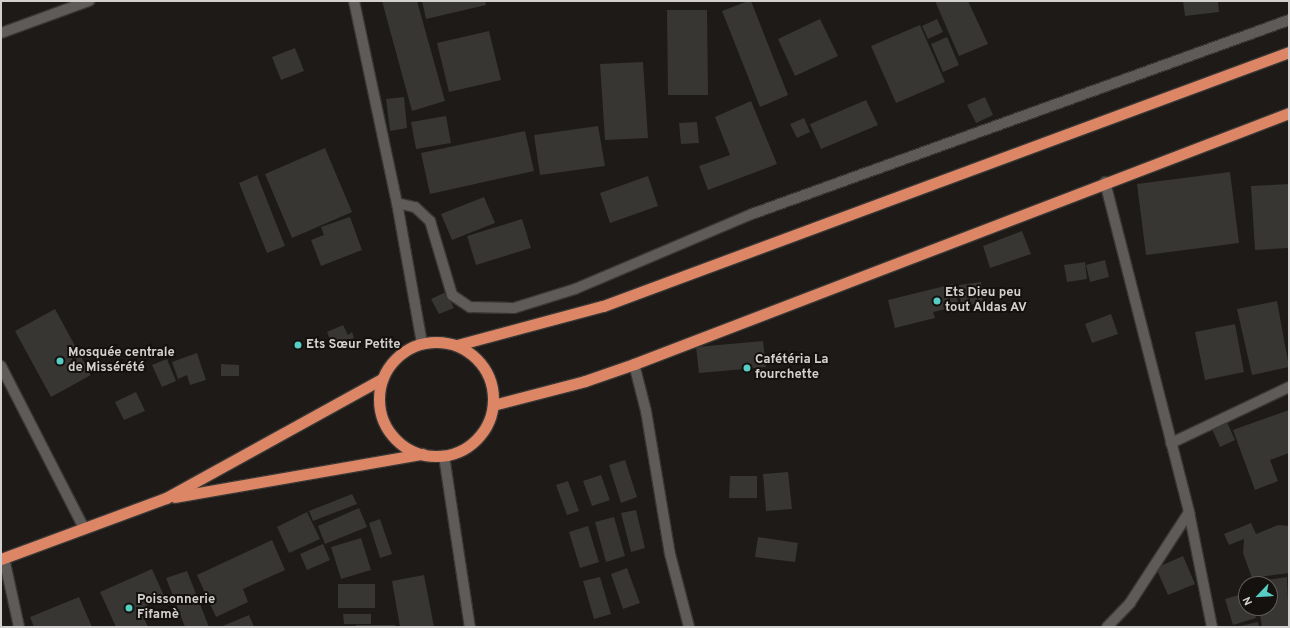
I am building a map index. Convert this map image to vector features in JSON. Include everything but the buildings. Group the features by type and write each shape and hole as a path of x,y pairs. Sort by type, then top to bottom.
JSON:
{"highway":[{"path":"422,454 400,444 385,425 379,402 382,379 393,360 410,347 431,341 457,345 603,306 1289,52"},
{"path":"493,404 584,381 634,364 1105,182 1289,113"},
{"path":"166,498 422,454 444,456 467,447 485,428 493,404 490,380 478,359 457,345"},
{"path":"2,558 166,498 382,379"}],"street":[{"path":"1,33 89,1"},
{"path":"354,1 397,203 422,344"},
{"path":"397,203 415,207 430,221 452,295 470,307 514,308 575,289 752,214 1289,20"},
{"path":"1105,182 1189,512 1212,627"},
{"path":"634,364 646,411 670,554 689,627"},
{"path":"1,366 84,528"},
{"path":"1171,443 1289,387"},
{"path":"444,456 470,627"},
{"path":"1107,627 1130,603 1189,512"},
{"path":"2,558 19,627"}],"place":[{"name":"Ets Dieu peu tout Aldas AV","path":"937,301"},
{"name":"Ets Sœur Petite","path":"298,345"},
{"name":"Mosquée centrale de Missérété","path":"60,361"},
{"name":"Cafétéria La fourchette","path":"747,368"},
{"name":"Poissonnerie Fifamè","path":"129,608"}]}
